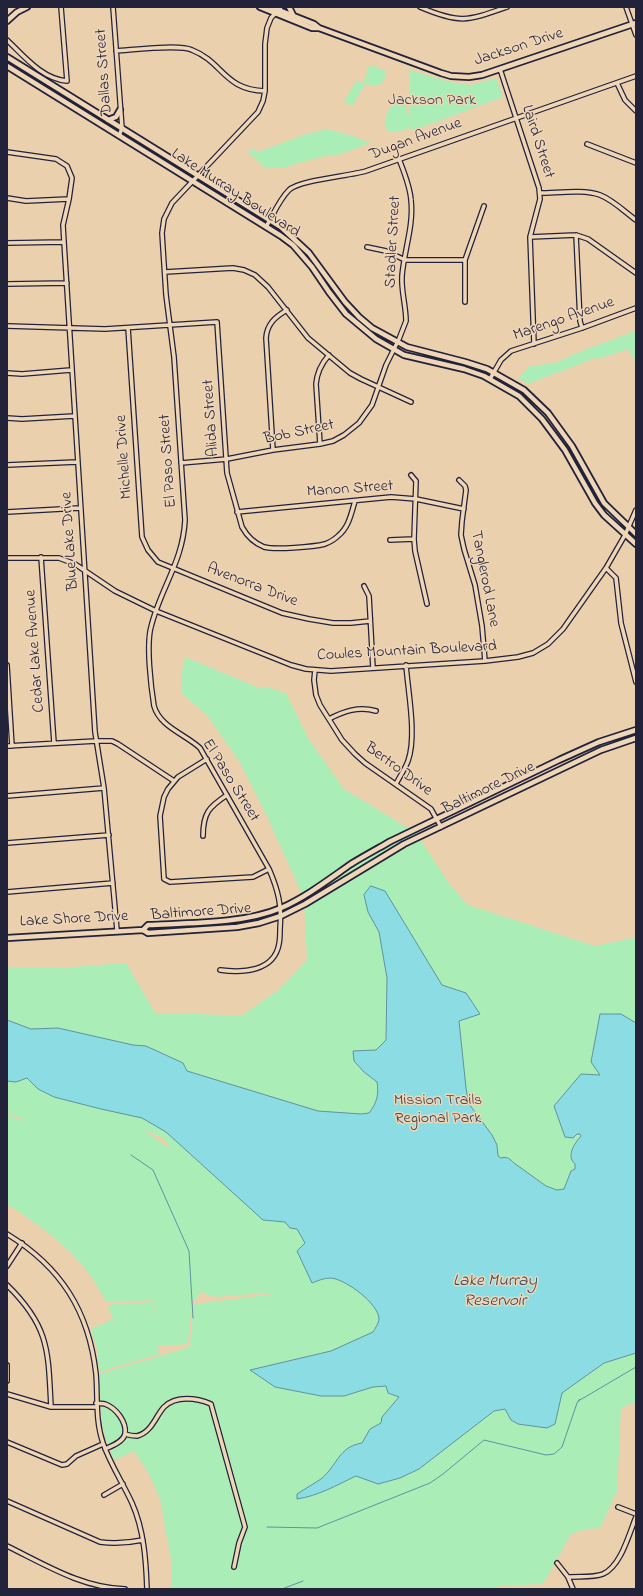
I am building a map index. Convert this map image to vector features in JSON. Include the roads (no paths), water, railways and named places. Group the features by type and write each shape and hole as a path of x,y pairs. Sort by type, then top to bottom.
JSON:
{"main road":[{"path":"7,21 17,12 27,7"},
{"name":"Jackson Drive","path":"260,7 278,10 312,28 319,28"},
{"name":"Jackson Drive","path":"271,7 314,24 319,28 402,60 450,76 482,75 634,23"},
{"path":"289,7 290,12 294,16"},
{"name":"Lake Murray Boulevard","path":"7,57 281,227 305,248 345,302 372,328 397,342 417,350 466,362 494,372 512,382 530,395 554,420 572,446 602,499 636,544"},
{"name":"Lake Murray Boulevard","path":"7,66 287,241 312,267 337,303 356,324 376,339 404,355 464,369 490,379 519,396 542,419 565,450 595,504 604,515 627,531 636,534"},
{"path":"108,120 116,117 120,110"},
{"path":"525,401 530,395"},
{"name":"Baltimore Drive","path":"636,730 599,742 437,819 368,854 301,898 281,908 252,917 148,926 143,930 148,933 237,927 259,923 281,916 305,904 395,849 603,749 636,738"},
{"name":"Lake Shore Drive","path":"7,938 117,930 143,930"}],"street":[{"path":"7,40 33,65 57,80 67,81 61,7"},
{"name":"Dallas Street","path":"113,7 122,128 119,136"},
{"path":"420,7 444,17 463,19 476,18 506,7"},
{"path":"626,7 634,23 636,35"},
{"name":"El Paso Street","path":"220,970 234,972 256,970 269,962 276,954 279,945 281,908 277,887 269,869 207,759 200,748 193,741 164,722 155,709 149,642 150,630 182,545 185,526 174,357 169,325 162,233 164,220 172,203 253,118 261,106 265,91 266,33 269,21 278,10"},
{"path":"116,51 188,48 204,56 238,85 248,90 265,91"},
{"name":"Laird Street","path":"500,69 540,193 540,199 530,237 534,344"},
{"name":"Dugan Avenue","path":"266,227 285,195 295,186 305,182 362,172 636,76"},
{"path":"616,83 625,100 636,111"},
{"path":"587,144 636,163"},
{"name":"Blue Lake Drive","path":"7,152 54,158 64,164 70,172 72,182 63,225 67,283 68,329 96,741 104,788 117,930"},
{"name":"Stadler Street","path":"394,349 406,321 402,276 411,201 409,187 399,159"},
{"path":"540,193 586,192 596,194 606,198 636,219"},
{"path":"7,198 26,201 69,199"},
{"path":"465,302 464,260 484,206"},
{"path":"576,235 580,321 582,328"},
{"path":"530,237 576,235 588,239 636,273"},
{"path":"7,243 64,242"},
{"path":"367,247 386,251 405,260 464,260"},
{"path":"165,272 233,268 244,270 254,275 262,281 287,310 308,338 350,373 411,402"},
{"path":"7,284 67,283"},
{"name":"Marengo Avenue","path":"490,379 501,360 508,353 636,308"},
{"path":"273,450 266,338 271,322 287,310"},
{"name":"Alida Street","path":"169,325 217,322 228,479 242,527 249,537 263,546 276,549 322,544 335,539 347,526 355,501"},
{"path":"7,326 105,329 169,325"},
{"name":"Michelle Drive","path":"128,328 142,537 148,550 156,559 174,568"},
{"name":"Bob Street","path":"181,463 227,459 273,450 320,444 339,438 359,423 372,405 377,387 394,349"},
{"path":"320,444 316,375 323,362 329,355"},
{"path":"7,373 22,374 71,370"},
{"path":"7,418 22,419 74,416"},
{"path":"7,465 77,462"},
{"path":"411,475 416,481 415,551 427,604"},
{"name":"Tanglerod Lane","path":"460,480 465,486 466,490 461,526 463,545 475,585 482,626 485,660"},
{"name":"Manon Street","path":"237,512 391,497 416,499 464,510"},
{"path":"7,512 80,508"},
{"name":"Cowles Mountain Boulevard","path":"7,558 59,558 84,569 94,578 115,591 156,611 291,665 316,670 331,671 485,660 518,657 533,653 548,644 563,628 606,568 627,531 636,510"},
{"path":"390,540 414,539"},
{"name":"Cedar Lake Avenue","path":"41,557 54,743"},
{"name":"Avenorra Drive","path":"174,568 282,613 333,623 370,621"},
{"path":"606,568 616,578 621,623 636,682"},
{"path":"364,586 369,596 373,668"},
{"path":"7,665 12,746"},
{"path":"396,784 409,761 412,747 406,665"},
{"name":"Bertro Drive","path":"316,670 314,680 316,695 328,719 354,754 431,809 441,827"},
{"path":"328,719 352,709 367,708 376,712"},
{"path":"7,746 112,741 174,781"},
{"path":"599,742 603,749"},
{"path":"207,759 178,777 166,793 160,812 164,879 170,882 253,877 269,869"},
{"path":"7,796 104,788"},
{"path":"204,836 203,824 206,815 215,804 227,795"},
{"path":"7,844 109,836"},
{"path":"7,892 113,883"},
{"path":"7,1234 32,1250 53,1270 77,1304 87,1327 93,1351 96,1376 98,1425 103,1444 132,1505 143,1540 146,1562 147,1589"},
{"path":"7,1266 22,1243"},
{"path":"7,1285 23,1301 34,1316 41,1330 49,1358 51,1407"},
{"path":"7,1365 7,1381"},
{"path":"7,1394 51,1407 105,1404 118,1413 123,1423 125,1434"},
{"path":"125,1434 136,1436 147,1431 163,1408 171,1402 183,1398 202,1400 211,1404 245,1527 239,1543 234,1567"},
{"path":"105,1448 118,1442 125,1434"},
{"path":"7,1442 62,1465 67,1464 76,1456 103,1444"},
{"path":"104,1495 123,1484"},
{"path":"7,1501 100,1542 114,1544 143,1540"},
{"path":"618,1507 636,1514"},
{"path":"568,1577 595,1576 604,1573 611,1568 619,1559 636,1517"},
{"path":"7,1546 79,1580 96,1585 125,1589"},
{"path":"557,1563 568,1577 573,1589"}],"water":[{"name":"Lake Murray Reservoir","path":"371,886 385,891 442,985 466,993 480,1014 459,1021 469,1104 492,1135 497,1145 498,1156 501,1158 505,1157 510,1159 546,1186 557,1190 564,1189 571,1171 575,1169 575,1164 572,1161 571,1154 574,1146 581,1136 580,1134 577,1134 573,1138 565,1137 554,1106 581,1074 600,1075 591,1062 600,1014 621,1014 636,1023 636,1353 604,1363 562,1393 555,1424 547,1428 518,1424 511,1420 505,1409 494,1411 419,1469 400,1478 378,1484 356,1476 320,1493 297,1499 297,1494 327,1474 343,1452 354,1445 362,1443 370,1429 381,1423 382,1417 399,1397 388,1393 386,1386 373,1387 344,1396 321,1396 275,1387 250,1370 331,1351 373,1332 379,1320 378,1314 374,1307 360,1293 344,1282 336,1279 325,1278 312,1283 297,1251 305,1243 297,1229 290,1228 285,1222 263,1220 166,1132 142,1118 54,1097 38,1089 27,1078 16,1082 7,1081 7,1020 31,1029 58,1028 133,1045 146,1046 183,1063 187,1071 318,1111 361,1114 369,1113 377,1098 377,1082 364,1072 354,1061 353,1051 376,1050 386,1040 387,978 379,932 368,912 364,895"}],"waterway":[{"path":"131,1155 153,1170 189,1251 193,1318"},
{"path":"580,1400 636,1367"},
{"path":"267,1527 317,1528 430,1483 484,1440 546,1455 554,1454 562,1447 577,1403 580,1399 578,1402"},
{"path":"282,1589 303,1581"}],"park label":[{"name":"Jackson Park","path":"432,101"},
{"name":"Mission Trails Regional Park","path":"438,1110"}]}
